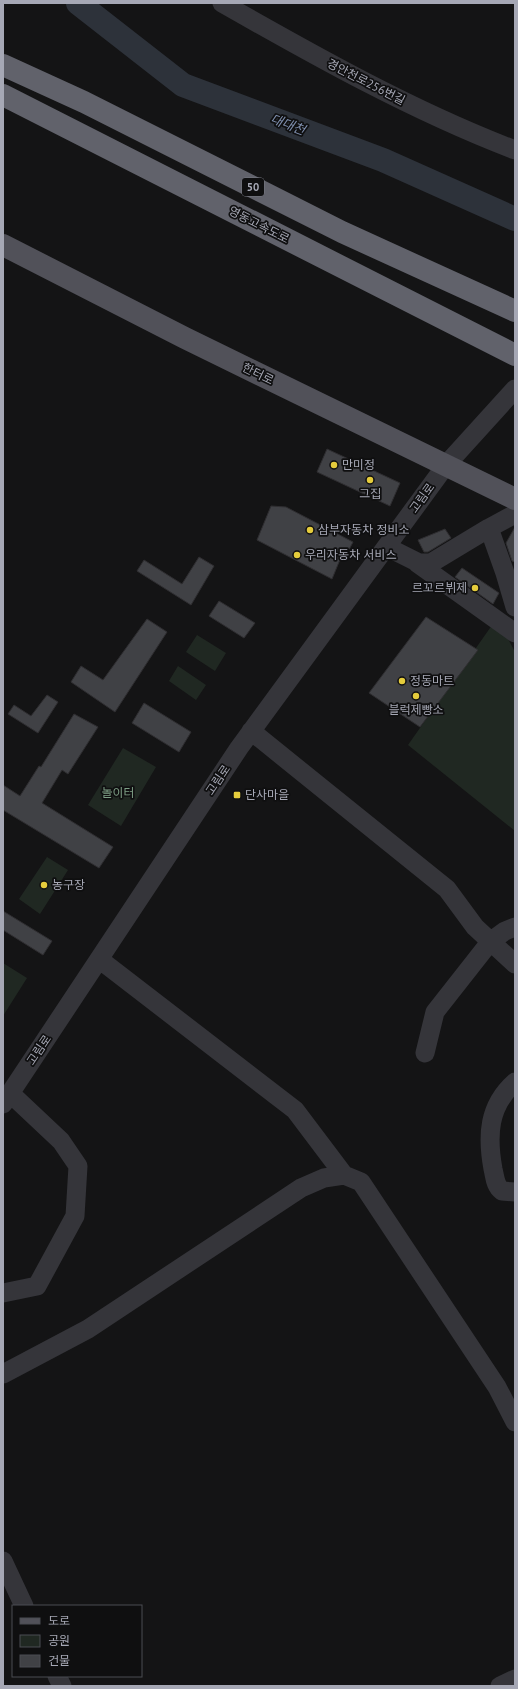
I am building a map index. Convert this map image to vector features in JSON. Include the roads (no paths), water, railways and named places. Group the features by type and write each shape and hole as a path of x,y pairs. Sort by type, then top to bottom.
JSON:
{"highway":[{"name":"50","path":"3,66 84,102 342,232 510,308"},
{"name":"영동고속도로","path":"3,95 515,355"}],"main road":[{"name":"한터로","path":"3,245 172,331 515,499"}],"street":[{"name":"경안천로256번길","path":"222,3 307,52 397,98 515,150"},
{"name":"고림로","path":"7,1099 251,731 446,465 515,389"},
{"path":"417,563 431,563 515,514"},
{"path":"489,528 506,573 515,607"},
{"path":"387,547 417,563 515,633"},
{"path":"251,731 447,889 475,927 515,964"},
{"path":"425,1053 435,1012 490,942 505,931 515,927"},
{"path":"99,959 295,1110 344,1175 361,1182 497,1386 515,1422"},
{"path":"515,1082 500,1101 491,1119 489,1131 490,1155 496,1184 502,1191 515,1192"},
{"path":"3,1294 37,1286 75,1216 78,1166 61,1141 7,1099"},
{"path":"3,1374 88,1329 300,1188 324,1178 344,1175"},
{"path":"3,1561 24,1605"},
{"path":"58,1677 62,1686"},
{"path":"500,1686 515,1679"}],"waterway":[{"name":"대대천","path":"78,3 183,85 383,160 515,219"}],"place":[{"name":"만미정","path":"334,465"},
{"name":"그집","path":"370,480"},
{"name":"삼부자동차 정비소","path":"310,530"},
{"name":"우리자동차 서비스","path":"297,555"},
{"name":"르꼬르뷔제","path":"475,588"},
{"name":"정동마트","path":"402,681"},
{"name":"블럭제빵소","path":"416,696"},
{"name":"단사마을","path":"237,795"},
{"name":"농구장","path":"44,885"}],"park label":[{"name":"놀이터","path":"118,793"}]}
